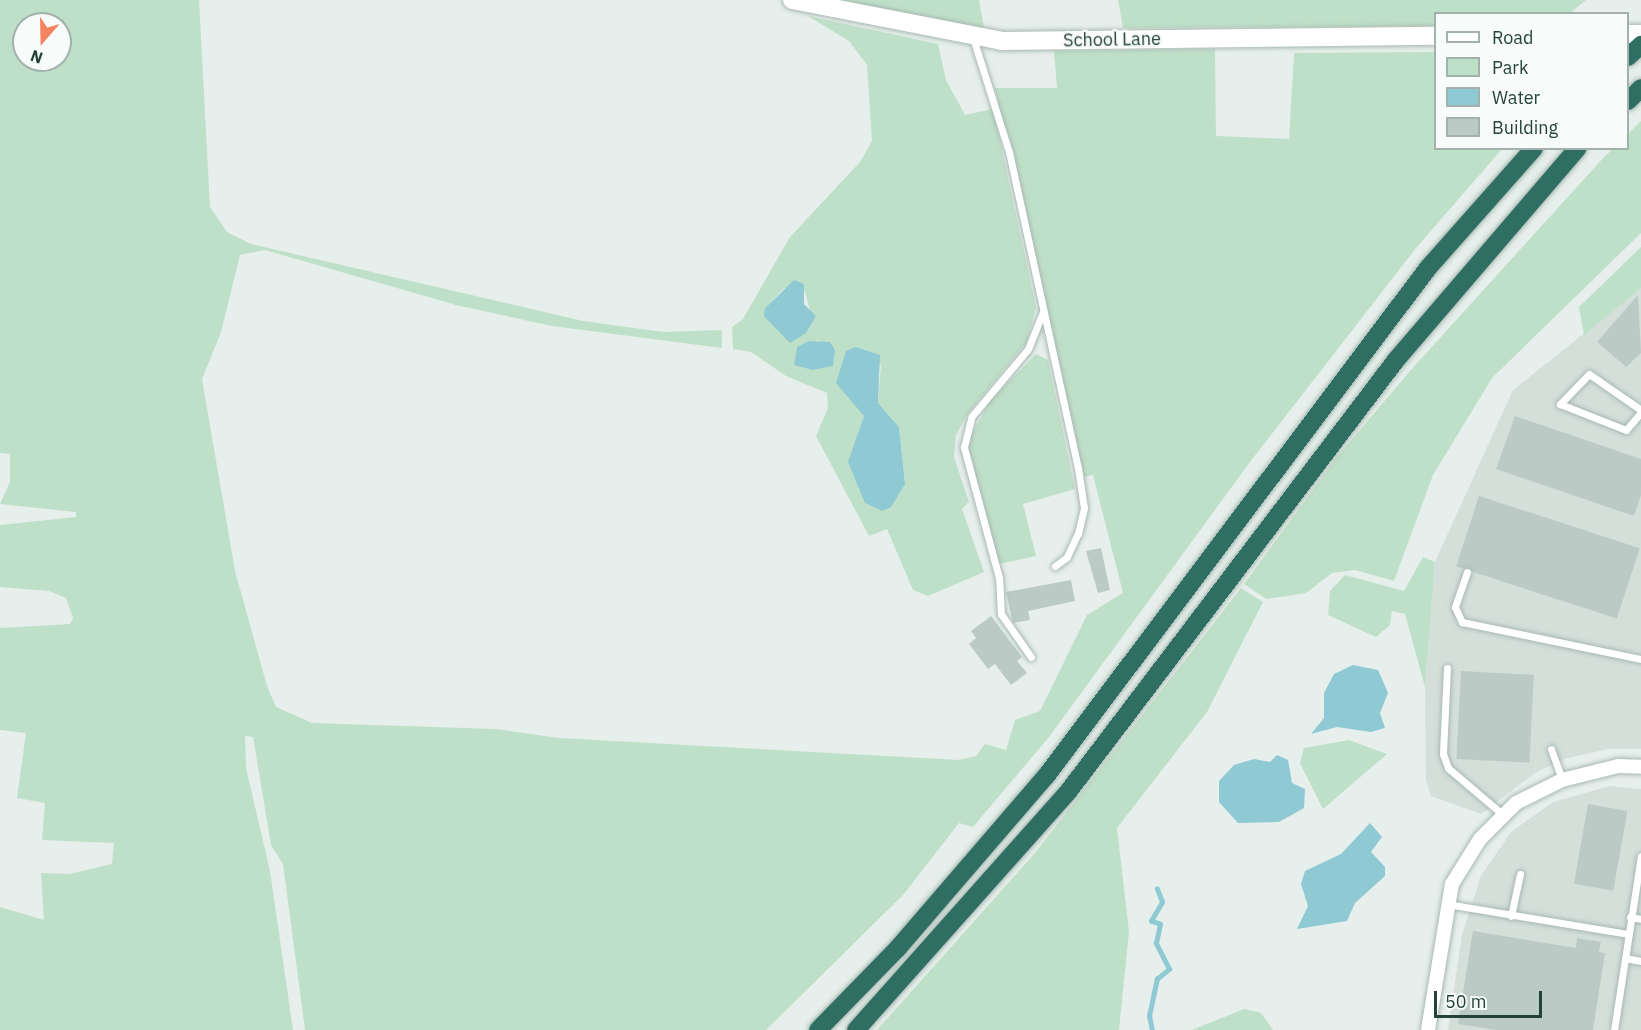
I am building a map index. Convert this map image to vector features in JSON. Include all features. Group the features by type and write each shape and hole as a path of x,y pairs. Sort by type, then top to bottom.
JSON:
{"highway":[{"path":"1629,56 1641,45"},
{"path":"1629,100 1641,88"},
{"path":"819,1030 921,923 1047,775 1428,268 1531,150"},
{"path":"856,1030 1068,792 1395,360 1576,150"}],"main road":[{"name":"School Lane","path":"792,0 972,38 1434,36"}],"street":[{"path":"1428,1030 1452,884 1502,814 1562,780 1618,766 1641,767"}],"lane":[{"path":"972,38 995,97 1043,308 1084,508 1067,557 1055,566"},
{"path":"1030,657 1001,614 999,578 964,447 972,416 1028,349 1043,308"},
{"path":"1589,374 1641,411 1626,430 1560,404 1589,374"},
{"path":"1467,572 1455,607 1462,622 1641,660"},
{"path":"1446,668 1443,754 1448,768 1502,814"},
{"path":"1551,749 1562,780"},
{"path":"1614,1030 1641,856"},
{"path":"1511,916 1520,874"},
{"path":"1447,904 1628,934"},
{"path":"1630,917 1641,919"},
{"path":"1625,958 1641,961"}],"shaded area":[{"path":"1641,288 1641,749 1608,749 1564,759 1535,773 1481,814 1431,796 1426,780 1425,687 1435,562 1513,390"},
{"path":"1610,786 1641,789 1641,1030 1448,1030 1462,935 1481,876 1511,832 1553,802"}],"green space":[{"path":"0,0 199,0 210,207 227,232 251,244 583,321 664,332 722,330 722,348 552,326 456,305 265,250 240,255 221,332 202,379 235,571 267,686 276,707 312,723 495,729 559,738 959,760 976,756 985,744 1006,750 1015,720 1040,711 1087,615 1123,593 1093,475 1084,477 995,88 1057,88 1054,51 1215,49 1216,136 1289,139 1294,53 1434,52 1434,150 1501,150 1416,248 1250,462 1049,737 973,827 959,823 903,895 766,1030 305,1030 283,864 271,845 253,737 245,736 246,768 270,871 293,1030 0,1030 0,907 44,920 41,873 69,874 112,864 114,843 42,840 45,803 17,798 26,733 0,730 0,628 70,624 73,618 66,598 49,591 0,587 0,525 76,517 76,512 0,504 10,482 10,454 0,453"},
{"path":"835,0 979,0 984,28 955,26"},
{"path":"1118,0 1586,0 1571,12 1434,12 1434,26 1123,28"},
{"path":"808,16 938,44 946,80 965,115 993,109 1036,307 1027,342 969,412 956,435 954,457 969,502 962,509 984,572 928,596 913,590 887,529 869,536 816,436 828,408 827,393 786,376 751,352 733,349 732,327 743,319 790,237 860,162 872,141 867,65 849,41","holes":["784,288 805,292 810,311 765,308","819,340 812,370 794,365 797,347","881,364 878,403 899,427 905,484 858,434 864,416 854,401"]},
{"path":"1641,121 1641,233 1492,378 1433,475 1394,581 1355,570 1332,573 1306,593 1266,599 1244,584 1337,457 1410,371 1605,156 1612,150 1629,150 1629,133"},
{"path":"1641,247 1641,288 1584,335 1579,307"},
{"path":"1036,354 1048,360 1075,489 1023,504 1036,556 999,564 967,444 989,402"},
{"path":"1423,557 1435,562 1425,687 1405,614 1392,611 1390,625 1376,637 1328,615 1330,591 1345,575 1404,591"},
{"path":"1241,588 1263,602 1207,712 1117,828 1129,932 1119,1030 877,1030 1035,853"},
{"path":"1349,740 1387,754 1323,809 1300,763 1304,748"},
{"path":"1244,1009 1261,1013 1273,1030 1192,1030"}],"water":[{"path":"794,280 804,284 804,304 816,316 806,333 790,343 764,316 765,308"},
{"path":"809,341 830,342 835,350 833,366 812,370 794,365 797,347"},
{"path":"856,347 880,355 878,403 899,427 905,484 891,507 882,511 865,503 848,462 864,416 836,383 846,351"},
{"path":"1353,665 1378,670 1388,693 1380,713 1385,728 1371,732 1337,727 1311,734 1324,718 1324,693 1334,674"},
{"path":"1277,755 1288,760 1292,783 1305,789 1304,808 1279,822 1238,823 1219,802 1219,781 1234,765 1254,759 1270,762"},
{"path":"1370,823 1382,837 1371,852 1385,867 1385,876 1355,903 1347,921 1297,929 1308,906 1301,884 1305,871 1341,854"}],"building":[{"path":"1638,295 1641,353 1626,367 1597,342"},
{"path":"1515,416 1641,459 1641,495 1634,516 1496,469"},
{"path":"1479,496 1640,548 1617,619 1456,566"},
{"path":"1101,548 1110,590 1098,593 1086,551"},
{"path":"1071,580 1075,601 1028,611 1030,620 1013,623 1006,592"},
{"path":"991,616 1022,657 1017,661 1027,673 1011,685 995,664 988,669 969,644 976,638 971,631"},
{"path":"1461,671 1534,675 1529,763 1456,759"},
{"path":"1588,804 1627,811 1613,891 1574,884"},
{"path":"1473,931 1576,948 1577,938 1601,942 1599,952 1605,953 1593,1030 1496,1030 1458,1024"}],"waterway":[{"path":"1152,1030 1149,1016 1157,979 1169,969 1156,943 1160,924 1151,921 1162,902 1157,889"}]}
